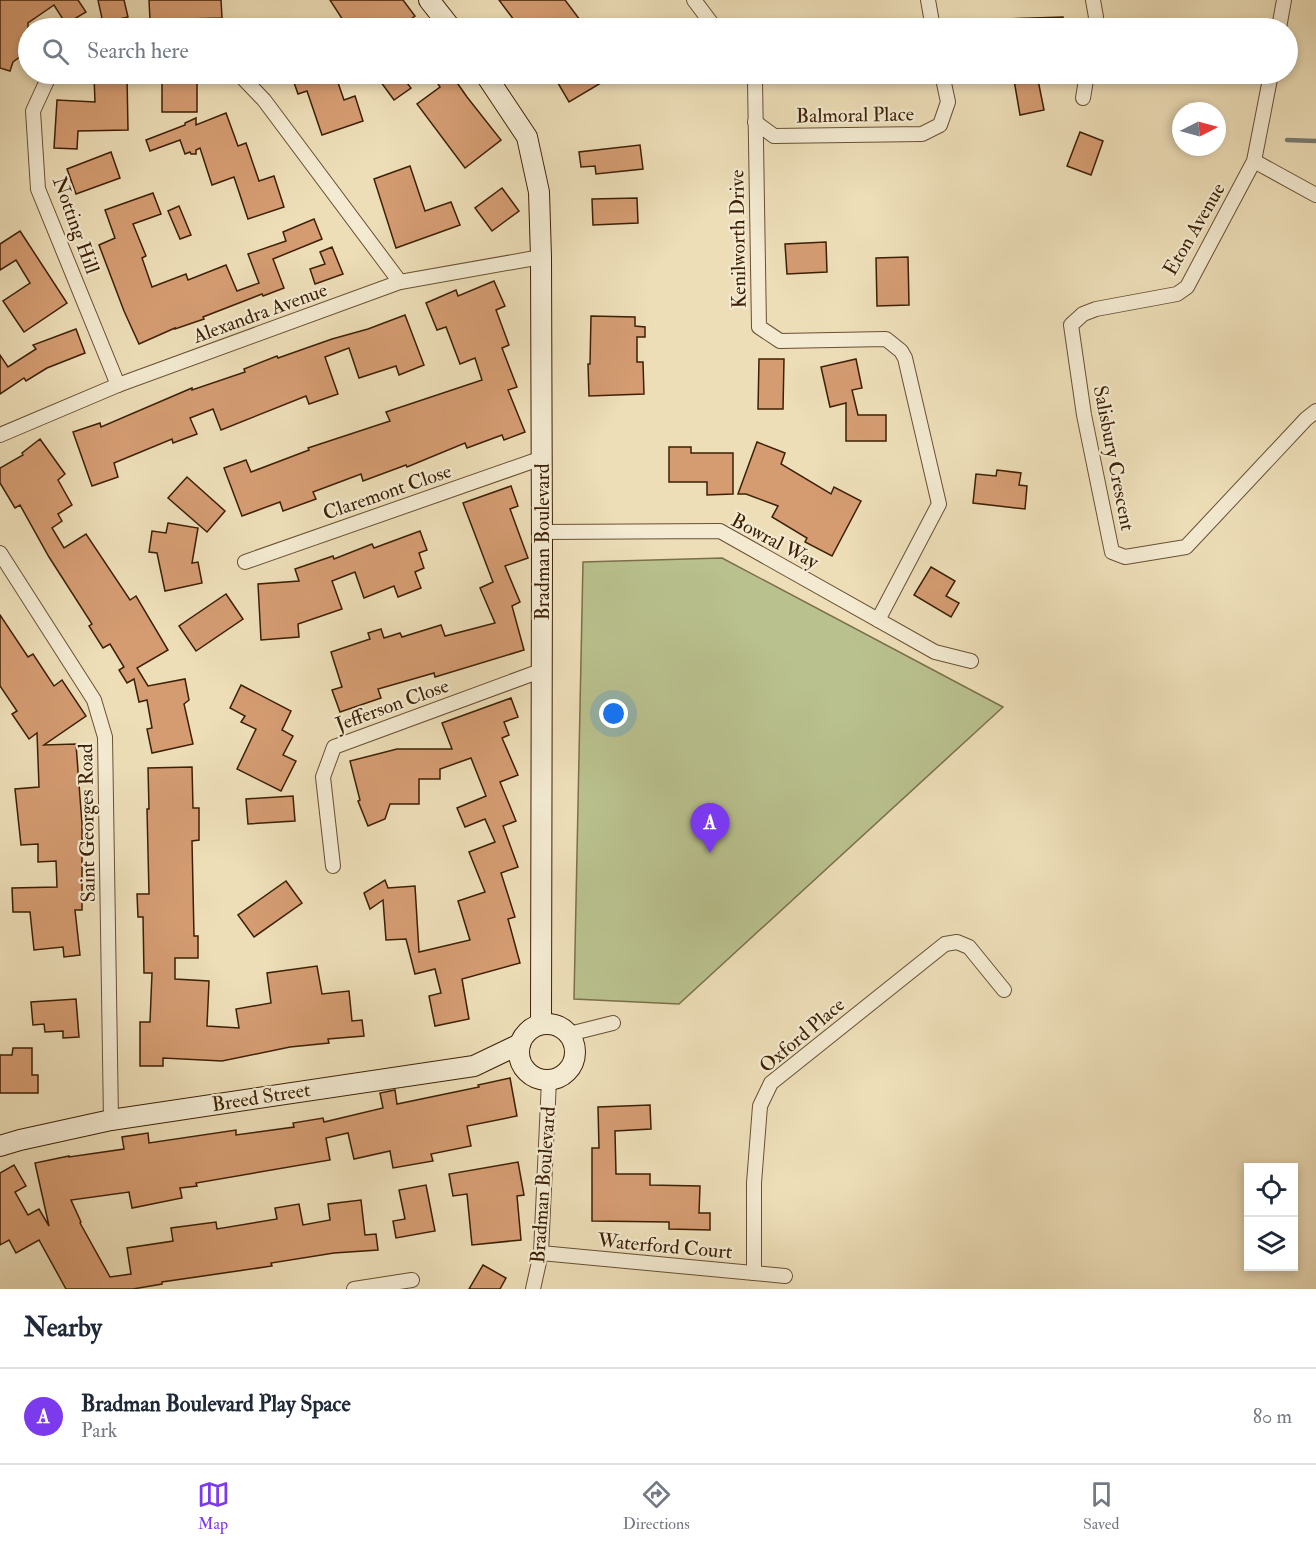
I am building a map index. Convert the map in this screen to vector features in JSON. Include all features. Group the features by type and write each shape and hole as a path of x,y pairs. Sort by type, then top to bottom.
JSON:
{"street":[{"path":"429,0 443,18"},
{"path":"694,0 708,18"},
{"path":"928,0 931,18"},
{"path":"1093,0 1096,18"},
{"path":"1281,18 1284,0"},
{"name":"Notting Hill","path":"45,84 33,111 38,189 118,385"},
{"path":"249,84 264,100 400,282"},
{"name":"Bradman Boulevard","path":"491,84 527,137 539,192 543,670 542,1024"},
{"name":"Kenilworth Drive","path":"754,84 759,327 780,341 886,339 901,351 905,358 939,504 879,620"},
{"name":"Balmoral Place","path":"755,122 774,136 922,134 940,125 948,102 944,84"},
{"path":"1083,98 1085,84"},
{"name":"Eton Avenue","path":"1071,325 1083,314 1096,309 1177,294 1187,287 1254,161 1269,84"},
{"path":"1254,161 1316,195"},
{"name":"Alexandra Avenue","path":"0,435 118,385 400,282 541,257"},
{"name":"Salisbury Crescent","path":"1071,325 1084,415 1112,552 1125,557 1186,547 1316,411"},
{"name":"Claremont Close","path":"245,562 542,458"},
{"name":"Bowral Way","path":"542,532 720,531 935,652 971,661"},
{"name":"Saint Georges Road","path":"0,553 93,700 105,737 111,1120"},
{"name":"Jefferson Close","path":"333,866 323,777 334,747 543,670"},
{"name":"Oxford Place","path":"753,1274 754,1183 760,1106 771,1083 945,944 957,942 969,947 1004,990"},
{"path":"569,1034 613,1023"},
{"path":"542,1024 556,1025 569,1034 575,1049 572,1065 560,1077 549,1080 532,1076 521,1062 520,1044 528,1031 542,1024"},
{"name":"Breed Street","path":"0,1146 111,1120 474,1066 520,1044"},
{"path":"474,1066 526,1070"},
{"name":"Bradman Boulevard","path":"533,1289 541,1253 549,1080"},
{"name":"Waterford Court","path":"541,1253 785,1276"},
{"path":"354,1289 412,1281"}],"green space":[{"path":"722,558 1003,707 679,1004 574,999 583,562"}],"building":[{"path":"0,0 78,0 86,12 76,18 62,18 54,5 35,18 18,18 18,58 13,62 10,71 0,68"},
{"path":"98,0 124,0 128,17 102,18"},
{"path":"149,0 221,0 222,18 150,18"},
{"path":"330,0 403,0 415,16 412,18 342,18"},
{"path":"499,0 565,0 578,18 512,18"},
{"path":"94,84 127,84 128,130 78,131 77,149 54,148 57,100 95,102"},
{"path":"162,84 197,84 197,112 162,112"},
{"path":"294,84 338,84 344,100 355,96 363,121 322,135 307,91 298,94"},
{"path":"382,84 408,84 411,88 394,100"},
{"path":"438,84 458,84 501,140 465,168 417,104 440,87"},
{"path":"558,84 599,84 569,102"},
{"path":"1015,84 1039,84 1044,110 1020,115"},
{"path":"226,113 238,146 246,143 259,181 274,176 284,207 248,219 234,177 212,185 200,148 196,150 196,154 190,152 185,154 180,140 150,151 146,140 185,125 196,118 196,125"},
{"path":"1080,132 1103,141 1091,175 1067,166"},
{"path":"640,145 643,169 596,174 595,166 581,167 579,152"},
{"path":"111,152 120,178 76,194 67,169"},
{"path":"410,166 425,211 451,202 460,225 396,248 374,179"},
{"path":"502,188 519,211 492,231 475,208"},
{"path":"153,193 161,214 133,224 146,256 142,258 152,287 186,274 188,280 226,265 237,291 259,283 248,254 286,241 283,232 314,219 322,239 273,259 284,288 263,296 262,294 139,344 99,245 115,238 105,210"},
{"path":"637,198 638,223 593,225 592,199"},
{"path":"179,206 191,235 180,239 168,211"},
{"path":"20,231 67,303 24,332 3,301 30,283 16,260 0,270 0,244"},
{"path":"826,242 827,272 787,274 785,244"},
{"path":"332,247 343,274 315,284 310,269 325,264 320,252"},
{"path":"908,257 909,305 877,306 876,258"},
{"path":"494,281 505,306 496,310 509,345 502,348 517,387 508,390 525,432 504,440 502,435 467,448 465,443 407,467 406,465 363,481 361,474 313,492 316,499 283,511 280,502 242,516 224,468 246,460 251,472 309,450 308,448 390,421 386,412 482,380 475,358 460,364 446,327 437,330 426,303 456,290 458,296"},
{"path":"405,315 424,365 399,375 396,366 359,378 349,348 325,357 338,394 309,404 306,396 221,430 213,409 190,418 197,434 173,443 172,439 114,463 118,477 92,486 73,432 100,423 101,427 192,388 192,390 245,372 244,369 277,356 278,358"},
{"path":"591,316 635,317 635,326 645,327 645,337 637,337 637,362 643,362 644,394 589,396"},
{"path":"76,329 85,353 47,368 26,381 24,378 0,394 0,355 8,367 36,349 33,345"},
{"path":"759,359 784,359 783,409 758,409"},
{"path":"856,359 862,388 852,390 858,415 886,415 886,441 846,441 846,403 830,407 821,367"},
{"path":"40,439 65,474 58,480 72,505 58,514 62,521 52,528 64,548 86,534 130,600 136,596 168,650 137,668 148,686 185,679 189,700 184,704 193,744 152,753 147,729 152,728 147,700 139,702 134,679 127,683 119,670 124,667 110,644 103,648 89,626 92,624 49,557 20,505 15,508 0,483 0,468 23,455 22,453"},
{"path":"757,442 785,453 781,464 831,494 834,487 861,501 832,556 805,542 807,538 772,517 778,506 746,494 738,494"},
{"path":"669,447 691,447 691,453 733,453 733,494 707,495 707,482 669,482"},
{"path":"997,470 1021,473 1019,485 1027,486 1025,509 973,503 976,474 996,476"},
{"path":"187,477 225,511 207,532 168,498"},
{"path":"511,486 518,506 510,509 528,558 505,566 520,602 512,606 524,650 435,677 434,673 378,689 381,698 340,712 332,690 342,687 331,652 370,639 368,633 381,629 384,638 400,633 402,637 441,625 445,636 495,623 480,588 493,582 463,503"},
{"path":"168,523 198,528 192,563 198,562 202,583 165,591 157,553 149,552 152,531 166,533"},
{"path":"420,531 427,550 419,553 424,568 415,572 421,588 398,597 394,586 364,598 355,572 332,581 342,609 298,624 299,637 261,640 258,584 299,581 295,569 333,556 334,559 372,544 374,548"},
{"path":"931,567 955,581 946,596 959,603 951,617 914,595"},
{"path":"226,594 243,619 196,651 179,626"},
{"path":"0,615 28,657 33,654 54,686 62,680 86,716 44,745 76,744 82,824 82,910 75,910 80,955 64,957 63,947 34,950 30,912 13,912 12,888 57,887 56,861 38,862 38,844 21,845 15,789 39,787 37,733 29,739 12,714 17,711 0,686"},
{"path":"241,685 291,711 282,730 293,736 283,755 296,761 281,791 237,769 256,729 241,722 245,716 230,708"},
{"path":"511,698 518,717 504,722 509,735 502,738 518,775 500,782 516,821 503,826 518,867 501,873 515,917 508,919 520,963 462,979 469,1019 435,1026 429,996 441,993 435,969 415,974 406,939 386,940 383,900 370,909 364,893 385,880 388,888 415,886 419,952 470,940 458,901 485,892 469,852 495,842 485,819 465,827 457,808 486,796 471,758 440,769 440,779 419,779 419,804 390,804 385,819 368,826 358,801 360,800 350,761 397,749 452,749 442,723"},
{"path":"192,767 193,808 199,808 199,840 192,841 194,936 198,936 198,958 175,958 175,979 209,981 207,1026 239,1028 236,1009 271,1003 267,973 317,966 322,994 349,991 352,1021 362,1020 364,1036 328,1039 329,1043 290,1047 222,1061 163,1058 163,1066 140,1066 140,1022 150,1022 152,973 144,973 143,917 138,917 137,894 149,894 148,768"},
{"path":"293,796 295,821 248,824 246,799"},
{"path":"286,881 302,903 254,937 238,915"},
{"path":"76,999 79,1037 63,1038 63,1031 45,1032 44,1024 33,1025 31,1002"},
{"path":"13,1048 32,1048 32,1075 38,1075 38,1093 0,1093 0,1055 12,1055"},
{"path":"510,1078 517,1116 467,1126 471,1146 431,1154 433,1161 393,1168 390,1151 354,1159 348,1133 326,1138 330,1160 196,1183 197,1186 180,1188 182,1198 132,1208 129,1192 71,1200 80,1223 110,1277 131,1274 127,1248 173,1241 171,1228 216,1222 217,1229 277,1219 275,1208 299,1204 303,1225 330,1220 328,1204 361,1200 365,1235 376,1234 378,1250 334,1253 271,1263 272,1266 162,1282 162,1284 133,1289 66,1289 39,1240 16,1253 9,1240 0,1245 0,1173 14,1165 26,1186 15,1192 28,1215 39,1209 49,1226 35,1163 124,1149 122,1137 148,1133 149,1143 236,1130 236,1135 294,1127 293,1123 323,1118 324,1122 383,1108 380,1093 395,1090 397,1104 479,1087 478,1085"},
{"path":"650,1105 651,1129 615,1131 616,1174 650,1174 650,1185 700,1186 699,1213 710,1213 710,1230 669,1229 669,1222 592,1221 592,1148 599,1148 598,1107"},
{"path":"518,1162 524,1195 517,1196 521,1240 472,1245 467,1194 453,1196 449,1174"},
{"path":"426,1185 435,1231 396,1238 393,1221 405,1219 399,1190"},
{"path":"483,1265 506,1278 500,1289 469,1289"}],"waterway":[{"path":"1287,140 1316,141"}],"place":[{"name":"Bradman Boulevard Play Space","path":"710,853"}]}
